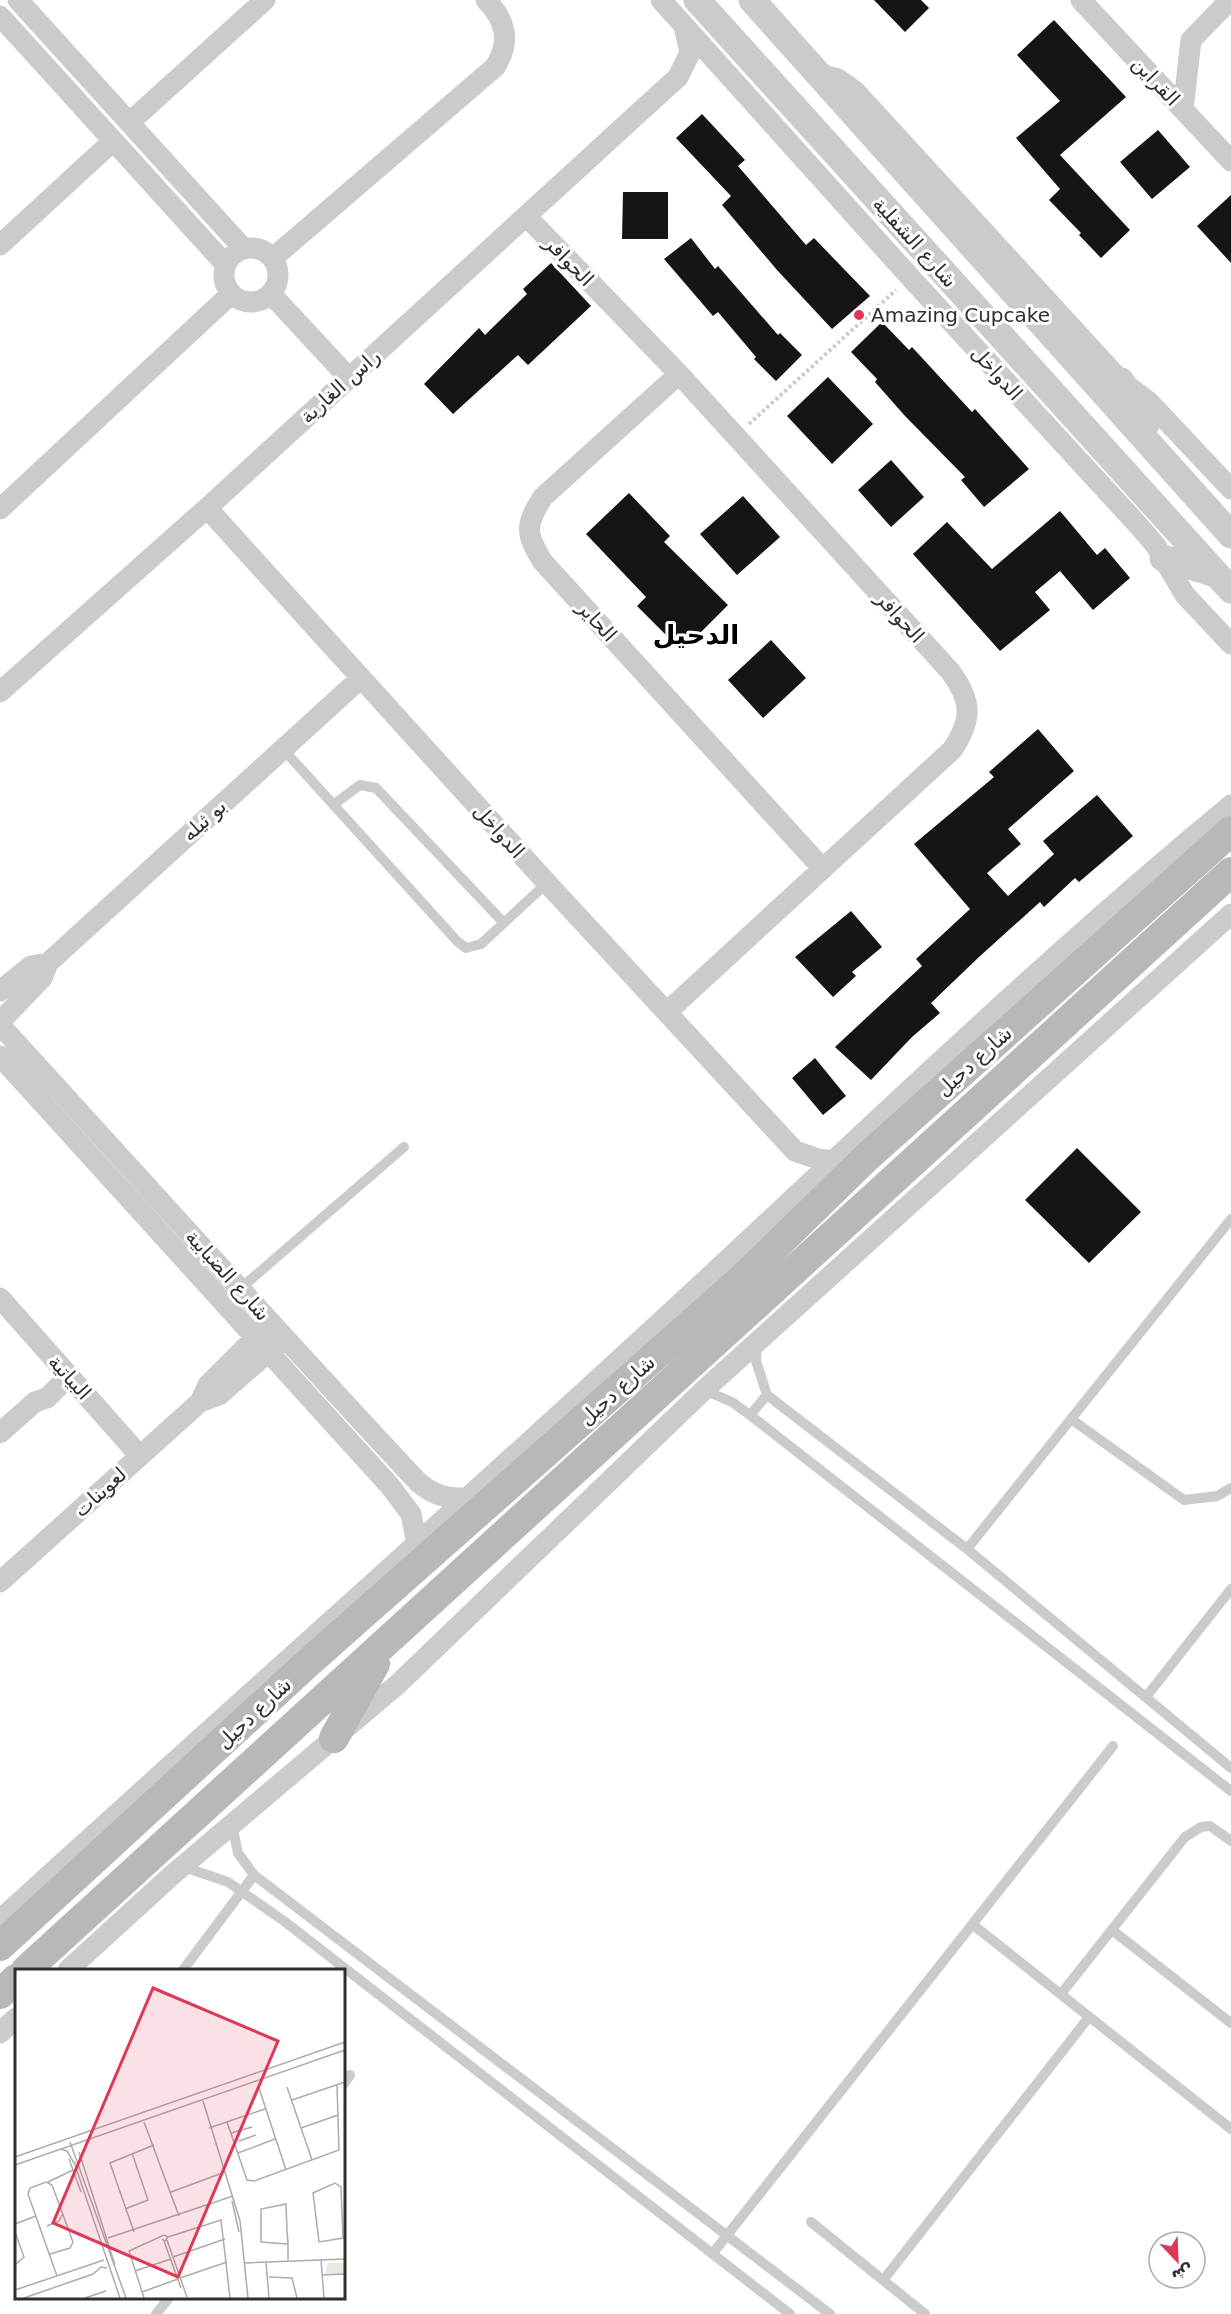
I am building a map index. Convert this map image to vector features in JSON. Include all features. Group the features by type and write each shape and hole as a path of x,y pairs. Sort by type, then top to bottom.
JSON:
{"main road":[{"path":"1188,841 1231,821"},
{"name":"شارع دحيل","path":"0,1946 335,1639 743,1278 867,1157 1231,831"},
{"name":"شارع دحيل","path":"28,1969 1231,872"},
{"path":"986,1021 1111,938"},
{"path":"834,1161 867,1157"},
{"path":"743,1278 772,1219"},
{"path":"335,1639 355,1597"},
{"path":"334,1738 386,1643"},
{"path":"0,1994 15,1980"}],"street":[{"path":"18,0 244,249"},
{"path":"130,122 264,0"},
{"path":"273,258 495,67 501,58 505,38 501,18 486,0"},
{"name":"الدواخل","path":"661,0 910,277 1138,525 1163,558 1185,595 1231,644"},
{"name":"شارع الشفلية","path":"697,0 1224,582"},
{"name":"القراين","path":"1081,0 1231,161"},
{"path":"1183,110 1191,40 1230,0"},
{"name":"شارع الشفلية","path":"760,7 1231,535"},
{"path":"0,16 226,265"},
{"name":"راس الغارية","path":"0,692 207,508 678,77 690,53 684,27"},
{"name":"راس الغارية","path":"678,77 706,69 726,71"},
{"name":"شارع الشفلية","path":"819,74 838,79 855,91 1121,381 1149,402 1231,489"},
{"path":"0,245 113,141"},
{"name":"الحوافر","path":"527,217 679,374 950,671 963,688 968,709 965,731 952,750 668,1011"},
{"path":"244,249 260,249 273,258 279,276 271,294 251,303 240,301 231,294 224,281 226,265 230,258 244,249"},
{"path":"0,509 231,294"},
{"path":"271,294 349,378"},
{"name":"الحاير","path":"679,374 543,497 529,521 528,533 543,562 823,869"},
{"path":"1121,381 1179,478"},
{"name":"الدواخل","path":"207,508 547,883 668,1011 795,1151"},
{"path":"1163,558 1224,582"},
{"name":"بو ثيله","path":"0,1023 42,978 48,963 361,678"},
{"name":"شارع دحيل","path":"0,1919 355,1597 471,1497 986,1021 1188,841 1231,806"},
{"path":"70,1969 232,1823 429,1656 704,1390 1231,914"},
{"name":"بو ثيله","path":"0,991 30,966 48,963"},
{"name":"شارع الضبابية","path":"0,1023 241,1288 284,1339 426,1489 448,1498 471,1497"},
{"name":"شارع الضبابية","path":"0,1056 405,1504 415,1524 417,1545"},
{"path":"795,1151 818,1159 834,1161"},
{"path":"794,1197 799,1169 795,1151"},
{"name":"البياتية","path":"0,1298 140,1456"},
{"name":"لعوينات","path":"261,1345 270,1322"},
{"name":"لعوينات","path":"0,1581 200,1402 208,1384 261,1345 284,1339"},
{"path":"0,1433 34,1402 39,1390 66,1372"},
{"path":"0,2033 15,2019"}],"lane":[{"path":"282,748 460,945 476,947 547,883"},
{"path":"333,805 354,787 365,784 376,788 504,923"},
{"path":"241,1288 404,1147"},
{"path":"968,1549 1231,1219"},
{"path":"757,1341 756,1362 767,1395 968,1549 1231,1768"},
{"path":"704,1390 732,1402 750,1415 1231,1791"},
{"path":"750,1415 767,1395"},
{"path":"1071,1419 1184,1500 1217,1496 1231,1488"},
{"path":"1146,1697 1231,1589"},
{"path":"712,2253 1113,1746"},
{"path":"232,1823 238,1853 254,1875 830,2314"},
{"path":"1061,1994 1185,1837 1201,1827 1210,1826 1231,1841"},
{"path":"183,1867 213,1876 241,1891 344,1969"},
{"path":"184,1969 254,1875"},
{"path":"272,1913 285,1899"},
{"path":"972,1924 1231,2129"},
{"path":"1112,1930 1231,2024"},
{"path":"345,1969 790,2314"},
{"path":"884,2279 1089,2017"},
{"path":"811,2222 926,2314"},
{"path":"156,2314 168,2299"}],"path":[{"path":"735,436 910,277"}],"building":[{"path":"874,0 921,0 929,8 905,32"},
{"path":"1054,20 1126,97 1060,155 1130,230 1101,258 1049,200 1060,189 1016,138 1060,101 1017,55"},
{"path":"702,114 745,160 738,166 806,245 814,238 870,296 832,329 777,270 722,205 731,196 676,138"},
{"path":"1158,130 1190,167 1152,199 1120,162"},
{"path":"623,192 668,192 668,239 622,239"},
{"path":"1231,195 1231,263 1197,226"},
{"path":"691,238 715,269 718,266 778,335 780,333 802,355 776,381 754,359 756,357 718,312 713,316 664,259"},
{"path":"551,263 591,306 528,365 518,355 453,414 424,384 479,328 485,335 527,294 523,289"},
{"path":"882,322 909,350 912,347 972,412 975,409 1029,469 984,507 961,480 965,477 905,416 875,382 877,379 851,352"},
{"path":"828,377 873,424 832,464 787,416"},
{"path":"891,460 924,497 891,527 858,490"},
{"path":"629,493 670,536 664,542 728,605 682,651 637,606 646,597 586,534"},
{"path":"743,496 780,537 737,575 700,534"},
{"path":"1060,511 1097,555 1105,548 1130,578 1093,610 1060,571 1035,592 1050,610 1000,651 913,554 947,522 992,569"},
{"path":"771,640 806,678 763,718 728,680"},
{"path":"1038,729 1074,771 1008,829 1021,844 987,873 1008,896 1054,854 1043,841 1097,795 1133,836 1079,882 1075,878 1044,907 1040,902 979,957 931,1003 940,1013 912,1037 871,1080 835,1047 922,966 916,959 970,909 914,844 994,777 989,772"},
{"path":"851,911 882,947 852,972 856,976 833,997 795,957"},
{"path":"815,1058 846,1096 823,1115 792,1078"},
{"path":"1077,1148 1141,1212 1089,1263 1025,1200"}],"place":[{"name":"Amazing Cupcake","path":"859,315"}],"district":[{"name":"الدحيل","path":"696,635"}]}
